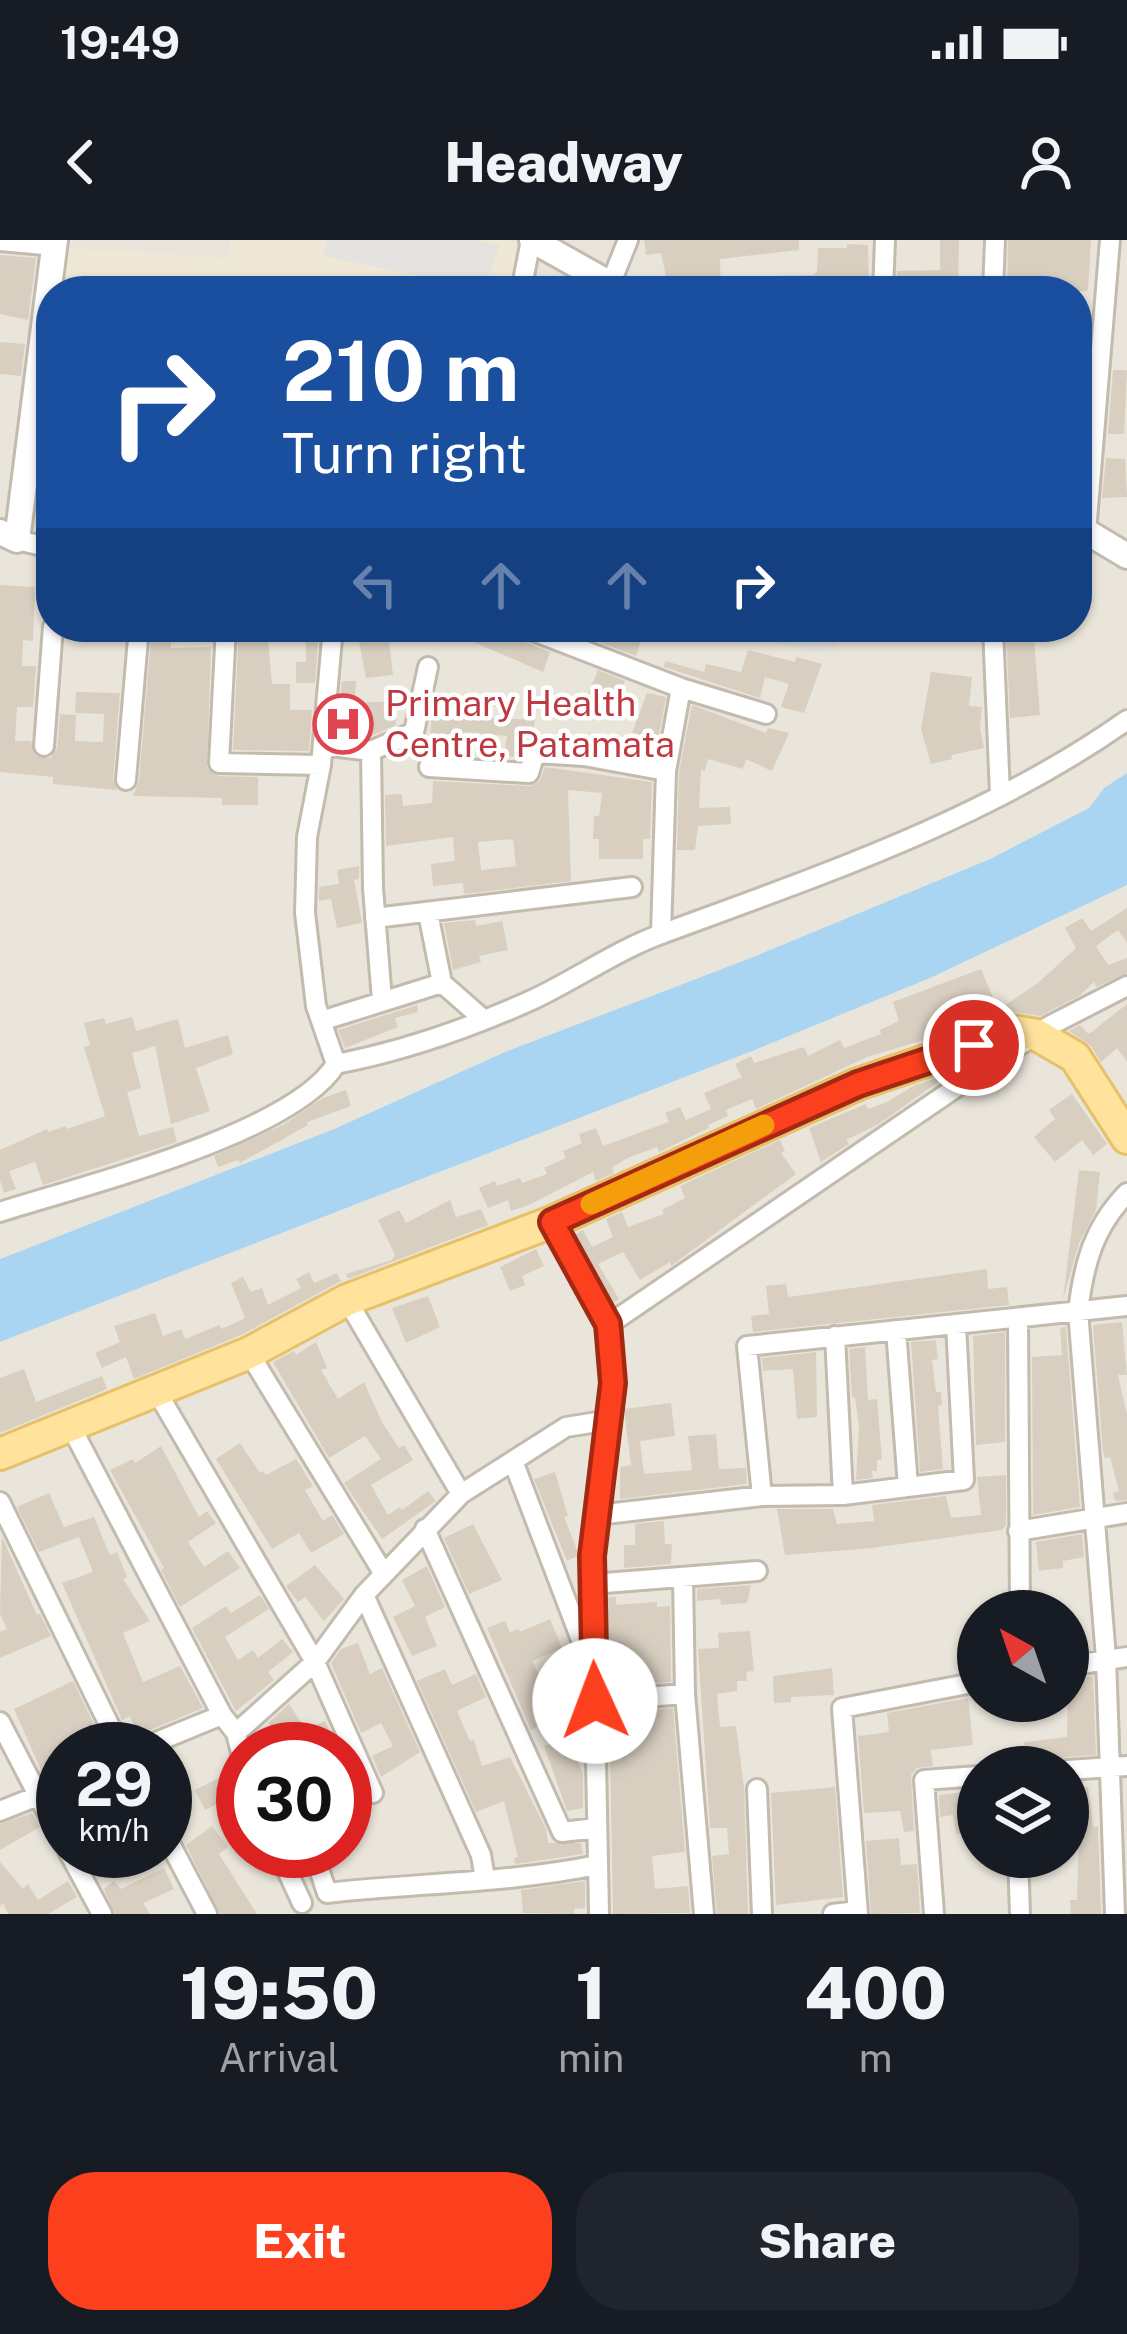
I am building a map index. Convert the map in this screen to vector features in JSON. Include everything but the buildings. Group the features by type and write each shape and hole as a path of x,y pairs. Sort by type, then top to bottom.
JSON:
{"main road":[{"path":"0,1454 249,1353 347,1300 552,1222 858,1084 1013,1031 1037,1035 1075,1057 1127,1134"}],"street":[{"path":"524,276 531,240 595,276"},
{"path":"619,276 628,240"},
{"path":"884,276 885,240"},
{"path":"994,276 995,240"},
{"path":"1092,426 1110,240"},
{"path":"0,241 55,243 50,276"},
{"path":"8,536 36,361"},
{"path":"1092,535 1127,556"},
{"path":"44,746 52,642"},
{"path":"126,780 138,642"},
{"path":"225,642 219,763 371,751 414,733 428,667"},
{"path":"332,642 322,755 307,837 305,913 321,1021 335,1064"},
{"path":"562,642 681,688 766,714"},
{"path":"994,642 1000,795"},
{"path":"661,934 666,771 681,688"},
{"path":"0,1212 206,1147 323,1084 335,1064 400,1052 533,999 661,934 910,841 1069,759 1127,720"},
{"path":"371,751 382,1000"},
{"path":"429,767 529,773 536,753 584,756 666,771"},
{"path":"375,918 632,887"},
{"path":"428,913 442,983 484,1018"},
{"path":"321,1021 442,983"},
{"path":"608,1324 1037,1035 1127,986"},
{"path":"1114,1914 1117,1767 1078,1312 1085,1259 1108,1213 1127,1193"},
{"path":"552,1222 608,1324 613,1383 592,1584 599,1914"},
{"path":"347,1300 461,1494"},
{"path":"762,1496 747,1346 1127,1306"},
{"path":"1018,1318 1019,1590"},
{"path":"597,1515 964,1480 956,1324"},
{"path":"896,1330 908,1486"},
{"path":"835,1336 843,1495"},
{"path":"249,1353 384,1574"},
{"path":"157,1392 315,1662 373,1792"},
{"path":"248,1722 315,1662 364,1595 461,1494 566,1427 610,1420"},
{"path":"70,1425 227,1722"},
{"path":"513,1461 593,1673"},
{"path":"0,1502 108,1722"},
{"path":"1018,1531 1127,1513"},
{"path":"425,1529 562,1832 596,1828"},
{"path":"592,1584 757,1571"},
{"path":"683,1577 685,1694 704,1914"},
{"path":"364,1595 481,1855 484,1879"},
{"path":"1089,1662 1127,1657"},
{"path":"833,1914 858,1913 842,1708 957,1686"},
{"path":"595,1701 685,1694"},
{"path":"192,1727 222,1715"},
{"path":"0,1722 36,1793"},
{"path":"934,1914 924,1780 957,1778"},
{"path":"757,1789 762,1914"},
{"path":"0,1811 36,1798"},
{"path":"322,1878 327,1893 547,1875 598,1865"},
{"path":"83,1878 102,1914"},
{"path":"188,1878 207,1914"},
{"path":"290,1878 302,1903"},
{"path":"1019,1878 1020,1914"}],"shaded area":[{"path":"0,240 1127,240 1127,773 1104,788 1089,808 990,859 505,1052 334,1129 0,1259"},
{"path":"231,240 505,240 518,244 512,276 63,276 65,248 228,258"},
{"path":"328,240 478,240 500,246 489,276 421,276 323,256"},
{"path":"36,481 36,533 28,531"},
{"path":"773,642 837,642 830,656"},
{"path":"1127,885 1127,1914 0,1914 0,1342 930,978"}],"water":[{"path":"1127,773 1127,885 930,978 755,1050 0,1342 0,1259 334,1129 505,1052 990,859 1089,808 1104,788"}],"slow traffic":[{"path":"591,1204 764,1125"}],"place":[{"name":"Primary Health Centre, Patamata","path":"343,724"}],"route":[{"path":"595,1701 592,1556 613,1383 608,1324 552,1222 858,1084 974,1045"}]}
